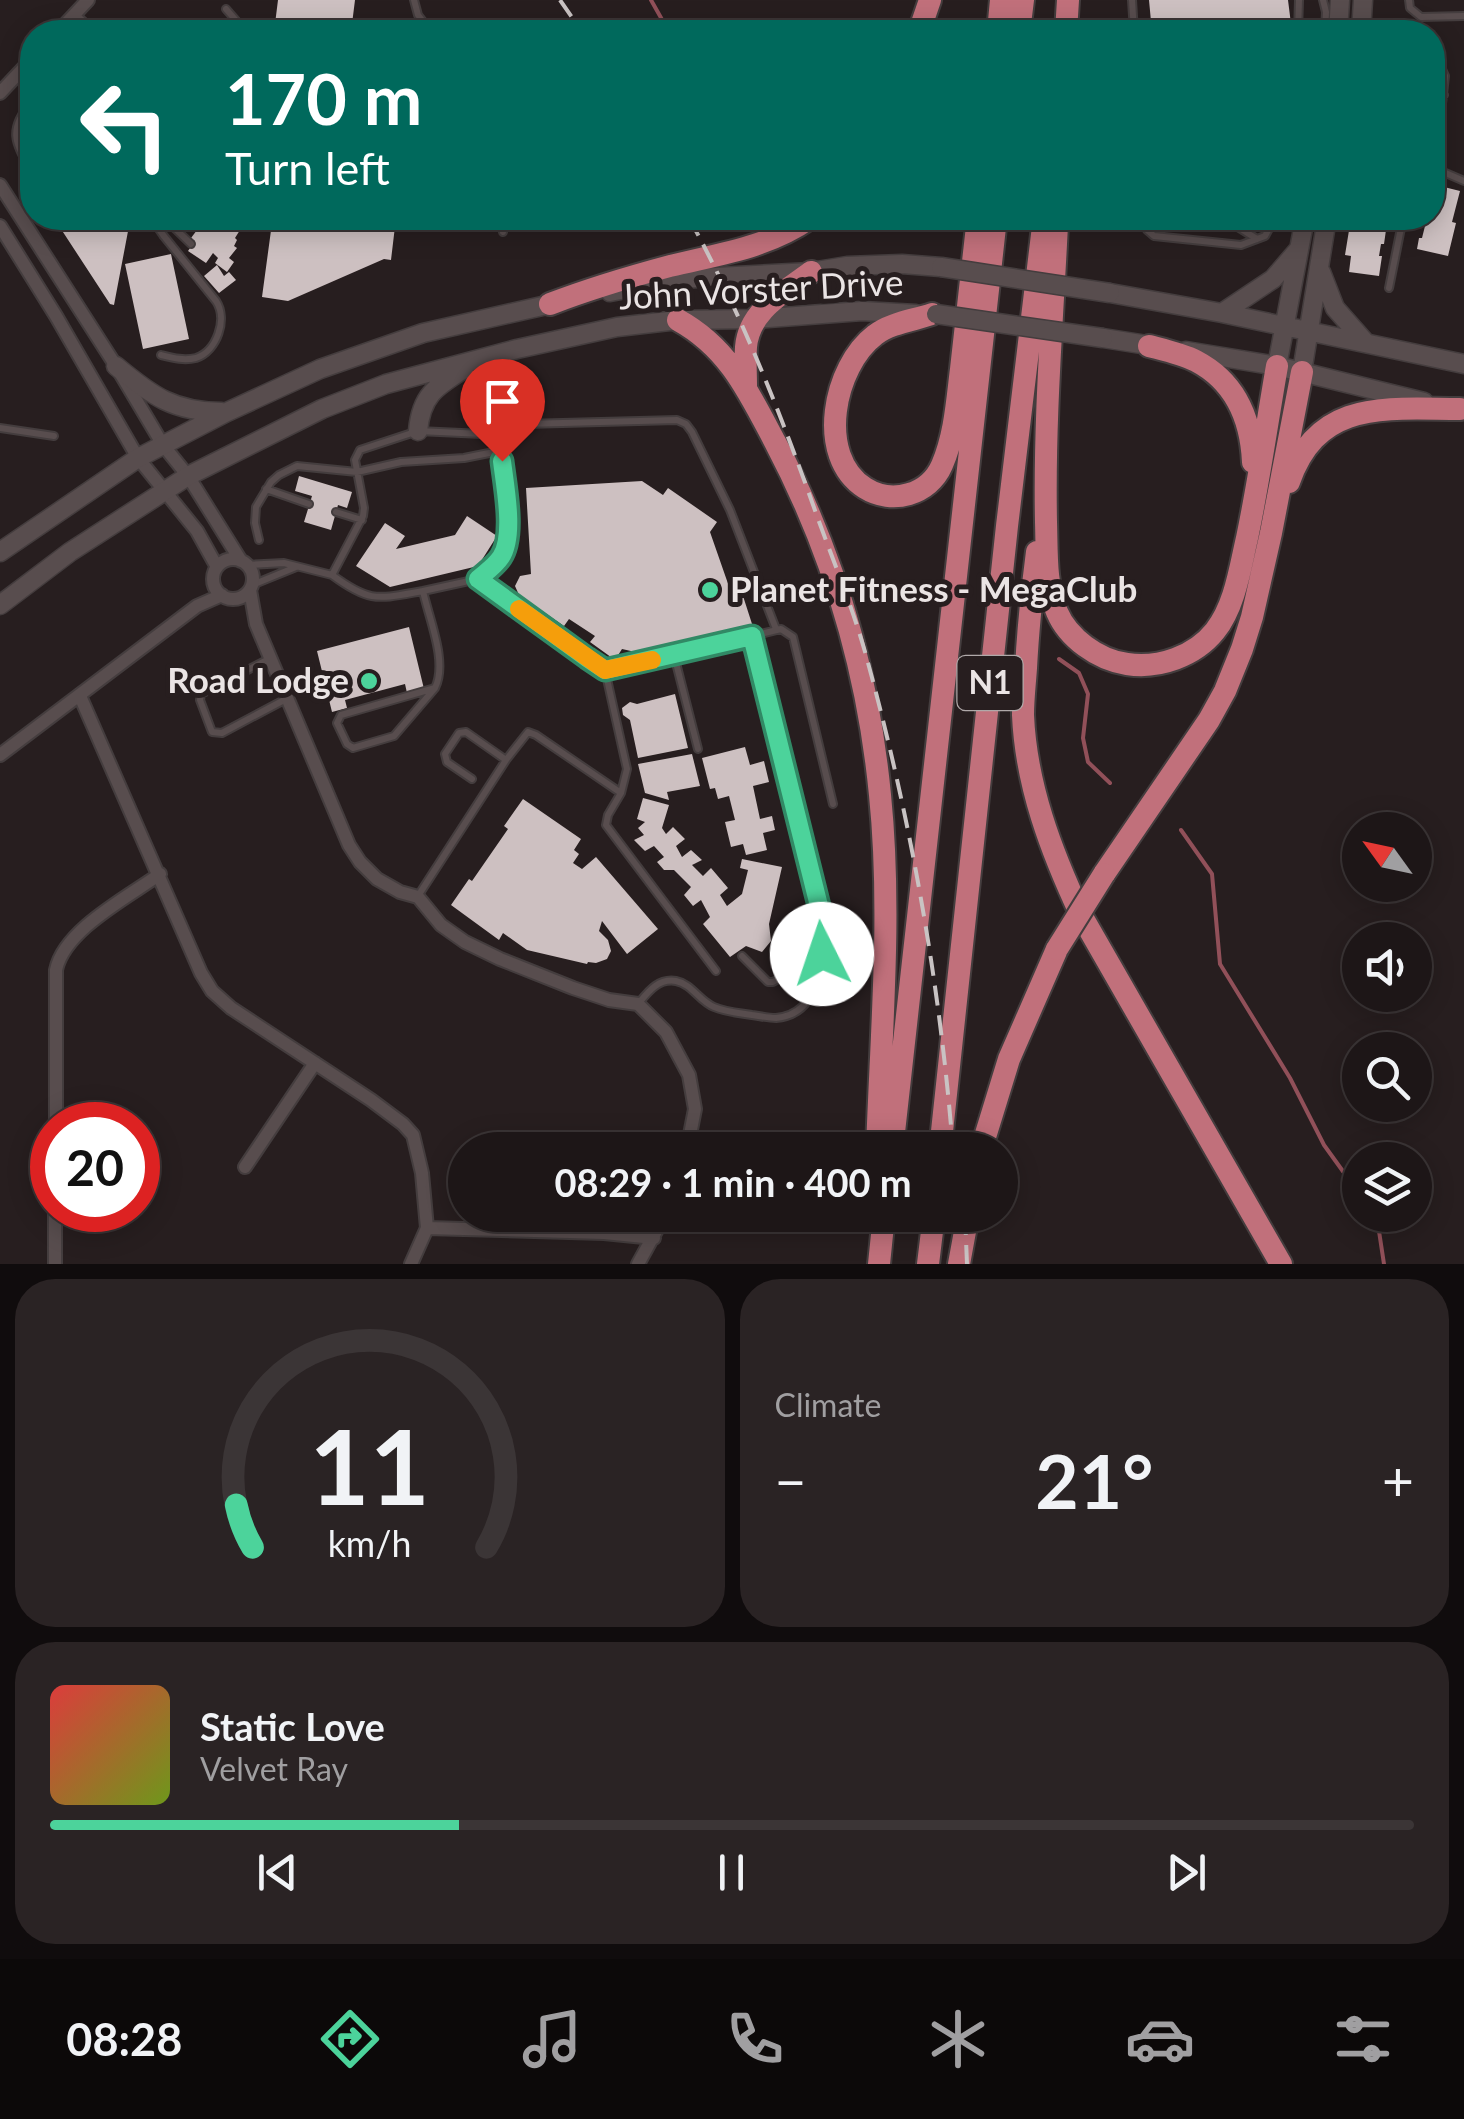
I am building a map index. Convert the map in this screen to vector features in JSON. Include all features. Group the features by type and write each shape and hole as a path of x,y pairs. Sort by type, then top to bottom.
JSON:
{"highway":[{"path":"550,304 610,282 745,250 791,230"},
{"path":"934,314 884,330 872,338 856,356 838,397 834,416 842,457 854,479 869,491 886,497 909,494 925,486 938,473 946,452 955,414 977,230"},
{"name":"N1","path":"894,1132 995,230"},
{"name":"N1","path":"942,1132 1043,230"},
{"path":"1056,230 1045,474 1023,714 1031,779 1061,872 1090,931 1280,1264"},
{"path":"746,386 746,348 754,319 811,272"},
{"path":"678,320 707,338 746,386 798,488 848,623 868,707 880,796 884,981 878,1132"},
{"path":"1149,346 1193,360 1212,371 1238,400 1252,441 1255,501"},
{"path":"1045,474 1050,583 1056,610 1071,635 1098,654 1124,664 1157,664 1176,658 1201,645 1214,632 1234,594 1255,501 1277,366"},
{"path":"987,1132 1009,1058 1058,948 1226,690 1252,617 1302,372"},
{"path":"1272,533 1297,463 1309,444 1331,424 1360,412 1384,408 1462,410"},
{"path":"875,1232 875,1264"},
{"path":"875,1264 881,1232"},
{"path":"928,1264 932,1232"},
{"path":"958,1264 965,1232"}],"main road":[{"path":"1277,366 1303,230"},
{"path":"1302,372 1325,230"},
{"path":"1222,312 1273,279 1300,248"},
{"path":"1319,264 1335,308 1366,342"},
{"name":"John Vorster Drive","path":"0,552 138,458 320,369 423,333 679,280 847,266 941,267 1222,312 1464,364"},
{"name":"John Vorster Drive","path":"0,605 70,552 164,490 322,409 386,384 617,327 678,320 862,311 934,314 1277,366 1462,410"},
{"path":"418,431 420,409 430,393 477,361"},
{"path":"116,366 163,401 200,412 228,412"}],"street":[{"path":"69,20 88,0"},
{"path":"73,16 78,20"},
{"path":"0,92 20,71"},
{"path":"0,184 20,215"},
{"path":"0,226 138,458 204,540 217,567"},
{"path":"29,230 163,444 253,577 256,624 355,856 378,879 418,897 445,928 465,942 593,995 638,1004 666,1032 689,1075 695,1097 690,1132"},
{"path":"244,563 228,560 217,567 213,579 256,624"},
{"path":"0,755 197,606 223,593 245,595 251,587"},
{"path":"80,696 212,991 231,1008 382,1108 413,1135 422,1173 427,1228 411,1264"},
{"path":"56,1102 58,960 83,930 160,874"},
{"path":"245,1167 316,1062"},
{"path":"427,1228 654,1238"},
{"path":"55,1232 55,1264"},
{"path":"638,1264 657,1232"}],"lane":[{"path":"1409,0 1410,8 1421,17 1464,16"},
{"path":"226,9 236,20"},
{"path":"20,118 16,137 20,153"},
{"path":"159,230 222,309 214,343 202,356 190,360 162,356"},
{"path":"176,230 191,244"},
{"path":"1150,230 1154,236 1241,245 1258,240 1269,230"},
{"path":"1242,230 1258,240"},
{"path":"1389,288 1400,230"},
{"path":"492,440 506,429 532,424 683,422 718,483 776,629"},
{"path":"0,428 54,436"},
{"path":"244,563 275,562 332,575 372,598 478,579 493,567 506,547 508,523 502,461 492,440 478,433 418,431 364,448 356,456 364,508 362,520 332,575"},
{"path":"259,540 256,506 278,476 297,466 356,472 401,462 464,458 499,451"},
{"path":"266,489 309,504"},
{"path":"336,512 362,520"},
{"path":"251,587 297,566"},
{"path":"478,579 605,670 627,769 621,793 606,820 609,833 716,971"},
{"path":"422,591 438,650 440,671 435,688 394,736 353,748 336,723 340,715 435,688"},
{"path":"605,670 784,629 793,637 834,804"},
{"path":"638,1004 656,984 676,981 715,1008 782,1016 809,999 816,984 824,937 821,914 752,636"},
{"path":"674,656 698,749"},
{"path":"271,658 201,694 212,732 222,733 288,698"},
{"path":"472,779 445,758 459,733 466,732 506,760"},
{"path":"418,897 522,736 530,732 621,793"},
{"path":"742,956 768,982 773,982 822,954"}],"building":[{"path":"278,0 355,0 352,20 276,20"},
{"path":"1149,0 1288,0 1290,20 1151,20"},
{"path":"1445,187 1460,191 1448,256 1417,249 1424,230 1445,230"},
{"path":"62,230 128,230 114,305"},
{"path":"197,230 240,230 235,238 237,248 229,258 234,262 227,272 215,263 218,258 213,253 206,263 188,251 195,241 191,238"},
{"path":"271,230 395,230 391,260 384,259 288,301 262,297"},
{"path":"1349,230 1386,230 1379,256 1379,276 1349,272 1351,256 1345,255"},
{"path":"171,254 189,339 143,349 125,264"},
{"path":"217,265 224,276 229,272 236,280 219,293 204,276"},
{"path":"299,476 352,492 347,508 338,505 331,530 304,522 312,496 295,491"},
{"path":"642,481 663,495 668,488 717,522 710,532 733,598 743,596 753,627 653,656 622,649 615,660 590,642 595,636 569,619 564,626 519,595 515,586 520,576 531,574 526,488"},
{"path":"467,516 497,536 478,566 390,587 356,566 385,523 405,536 396,549 455,535"},
{"path":"409,627 424,689 407,693 405,684 345,700 347,708 332,712 317,651"},
{"path":"675,694 688,748 638,758 630,720 623,715 622,708 630,702 637,704"},
{"path":"745,747 750,765 764,761 769,782 753,786 760,819 772,816 775,830 763,833 767,850 746,855 743,844 731,847 725,822 735,820 729,796 718,799 715,788 710,789 702,758"},
{"path":"692,754 700,786 667,792 669,800 645,793 638,764"},
{"path":"643,798 669,805 662,828 666,834 673,827 685,839 676,846 682,857 691,850 702,860 692,865 703,876 711,868 728,888 720,895 727,906 742,894 748,870 740,868 742,859 782,867 769,924 771,941 762,952 746,946 730,957 703,924 710,917 701,900 693,906 684,895 691,887 674,870 664,870 657,862 664,857 654,846 645,851 634,840 644,835 638,828 645,822 637,819"},
{"path":"523,799 581,839 574,850 579,854 573,863 582,869 596,857 658,929 627,954 602,921 599,931 608,940 611,951 607,959 587,964 527,950 503,933 499,940 451,905 508,829 504,826"}],"waterway":[{"path":"651,0 662,20"},
{"path":"1059,659 1079,673 1088,694 1083,738 1088,762 1110,783"},
{"path":"1181,830 1212,874 1220,964 1342,1170"},
{"path":"1379,1232 1384,1264"}],"railway":[{"path":"560,0 574,20"},
{"path":"695,230 743,327 774,402 867,659 922,903 951,1132"},
{"path":"966,1232 967,1264"}],"slow traffic":[{"path":"519,609 605,670 652,660"}],"place":[{"name":"Planet Fitness - MegaClub","path":"710,590"},
{"name":"Road Lodge","path":"369,681"}],"route":[{"path":"502,461 508,523 506,547 493,567 478,579 587,658 605,670 752,636 821,914 822,954"}]}
